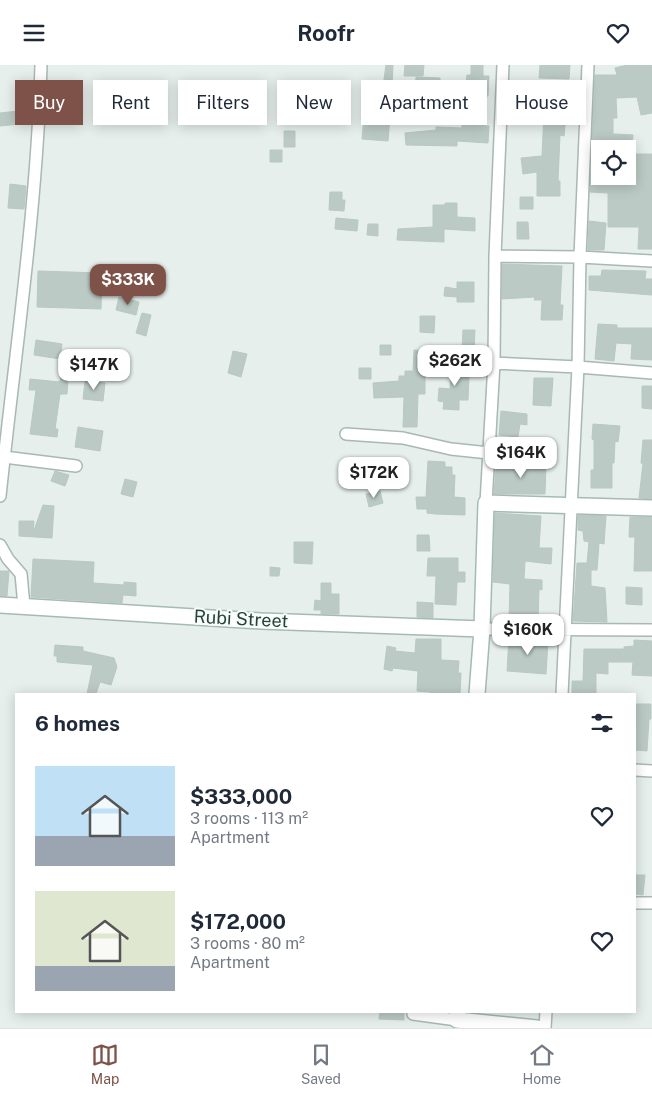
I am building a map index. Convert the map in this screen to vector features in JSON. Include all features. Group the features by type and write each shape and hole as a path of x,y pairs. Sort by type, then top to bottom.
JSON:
{"street":[{"path":"0,496 4,457 4,415 32,217 40,119 41,65"},
{"path":"477,693 482,629 486,503 494,363 494,256 503,65"},
{"path":"562,693 578,367 580,257 588,65"},
{"path":"494,256 580,257 652,261"},
{"path":"494,363 652,373"},
{"path":"346,434 403,438 451,449 489,453"},
{"path":"4,457 76,467"},
{"path":"486,503 652,508"},
{"path":"0,545 8,559 21,574 24,606"},
{"name":"Rubi Street","path":"0,605 261,621 482,629"},
{"path":"482,629 652,630"},
{"path":"636,771 652,771"},
{"path":"636,903 652,903"},
{"path":"545,1028 546,1013"},
{"path":"413,1014 457,1016 537,1028"}],"building":[{"path":"386,65 393,65 392,80 384,80"},
{"path":"405,65 424,65 423,76 404,76"},
{"path":"471,65 483,65 483,76 489,76 488,96 487,80 466,80 467,75 471,75"},
{"path":"540,65 570,65 569,79 539,78"},
{"path":"627,65 652,65 652,113 641,115 637,97 616,98 617,118 613,118 613,134 633,135 633,140 592,140 595,75 617,75 615,68"},
{"path":"416,77 440,78 440,80 416,80"},
{"path":"15,111 15,124 0,126 0,113"},
{"path":"363,125 389,125 388,141 362,139"},
{"path":"462,125 489,126 488,143 457,141 457,146 406,145 405,133 436,130 436,127 462,128"},
{"path":"543,125 565,125 564,136 560,135 558,181 560,181 560,196 537,196 537,172 523,174 521,158 542,156"},
{"path":"284,131 295,131 295,147 284,147"},
{"path":"270,150 282,150 282,162 270,162"},
{"path":"636,154 652,154 652,249 638,249 639,227 608,227 608,193 590,192 591,169 591,185 636,185"},
{"path":"10,184 26,186 24,209 8,208"},
{"path":"330,192 342,192 342,200 345,200 344,211 329,210"},
{"path":"520,197 533,197 533,209 520,209"},
{"path":"445,203 457,203 457,217 475,218 475,231 444,229 444,242 397,240 398,229 433,227 433,205 445,205"},
{"path":"336,218 358,220 357,231 335,229"},
{"path":"589,221 606,223 604,250 588,250"},
{"path":"517,222 528,222 529,239 517,239"},
{"path":"368,224 378,224 378,236 367,235"},
{"path":"502,264 562,266 560,305 563,305 562,320 541,320 542,300 534,300 535,297 502,299"},
{"path":"602,270 646,271 645,279 652,279 652,295 589,290 589,276 601,276"},
{"path":"38,271 102,273 101,309 37,307"},
{"path":"457,282 474,282 474,302 457,302 457,297 444,296 445,287 457,289"},
{"path":"119,297 139,302 136,315 116,310"},
{"path":"142,313 151,315 146,336 136,333"},
{"path":"420,316 435,316 434,333 420,332"},
{"path":"598,324 617,325 617,328 652,328 652,360 631,359 632,344 616,343 614,361 595,359"},
{"path":"463,330 475,330 474,351 462,350"},
{"path":"36,340 62,344 60,359 34,355"},
{"path":"380,345 391,345 391,355 380,355"},
{"path":"414,350 429,351 428,366 425,366 425,394 418,394 417,427 403,427 404,397 374,398 373,383 399,381 399,376 405,376 405,371 413,371"},
{"path":"233,351 247,354 241,377 228,373"},
{"path":"448,359 462,360 461,377 469,377 468,400 459,400 459,410 443,409 444,402 438,401 439,388 450,389 451,371 447,371"},
{"path":"63,361 70,362 70,365 84,367 83,381 68,379 67,394 60,394 55,429 58,429 57,437 30,434 36,390 29,390 30,379 60,382"},
{"path":"359,368 371,368 371,379 359,379"},
{"path":"534,378 553,378 551,406 533,405"},
{"path":"85,381 105,383 103,401 83,399"},
{"path":"642,386 652,386 652,409 642,408"},
{"path":"501,411 527,414 527,425 520,424 518,437 499,435"},
{"path":"593,424 620,426 618,442 615,441 614,463 612,463 612,488 591,488 591,470 594,470"},
{"path":"78,427 103,431 100,451 75,447"},
{"path":"643,440 652,440 652,499 639,498 643,464 641,463"},
{"path":"428,461 445,462 445,467 452,467 452,475 455,475 454,497 465,498 465,515 427,513 427,509 417,509 416,497 426,497"},
{"path":"520,463 546,464 545,494 494,494 496,468 500,468 500,464 519,465"},
{"path":"55,471 69,475 65,486 51,481"},
{"path":"125,479 137,482 133,497 121,494"},
{"path":"380,491 383,503 369,507 366,494"},
{"path":"43,505 54,506 52,538 19,536 19,521 34,521 33,533"},
{"path":"495,513 541,516 539,548 552,548 551,564 525,561 524,579 542,580 542,590 539,589 538,620 509,619 510,584 493,582"},
{"path":"578,515 606,516 604,544 599,543 597,570 591,570 591,586 605,588 607,622 573,621 577,563 587,563 589,542 584,541 583,531 578,530"},
{"path":"630,517 652,517 652,571 634,571 635,537 629,537"},
{"path":"417,535 429,535 430,551 417,551"},
{"path":"294,542 313,542 312,564 294,563"},
{"path":"428,558 458,558 458,572 465,572 465,582 457,582 456,605 435,604 436,576 427,576"},
{"path":"33,559 94,562 93,583 124,585 124,582 136,583 136,596 123,595 122,603 31,597"},
{"path":"270,567 280,568 279,576 270,576"},
{"path":"0,571 9,571 7,596 0,596"},
{"path":"321,583 331,583 331,594 339,594 339,614 321,614 321,610 314,610 315,600 321,601"},
{"path":"626,587 642,588 642,605 626,604"},
{"path":"417,602 433,603 433,618 417,617"},
{"path":"509,638 548,640 546,674 507,671"},
{"path":"416,639 441,639 441,660 459,661 458,673 461,673 460,693 417,691 418,671 393,668 392,671 384,669 387,646 396,648 395,651 415,653"},
{"path":"634,640 652,641 652,676 632,675 633,662 608,662 608,674 596,673 596,693 572,693 572,681 583,681 584,649 624,649 624,647 634,646"},
{"path":"55,645 83,647 83,651 114,658 117,667 111,685 100,682 96,693 87,693 93,665 57,662 57,656 54,656"},
{"path":"636,704 651,704 647,751 636,750"},
{"path":"636,875 645,875 643,895 636,894"},
{"path":"380,1013 404,1013 404,1020 379,1019"}]}
